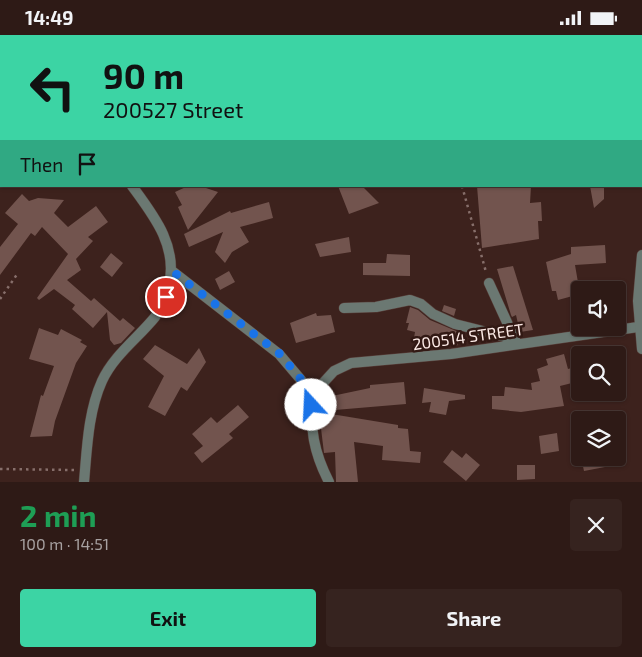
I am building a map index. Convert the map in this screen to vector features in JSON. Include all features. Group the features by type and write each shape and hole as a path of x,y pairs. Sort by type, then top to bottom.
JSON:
{"street":[{"path":"84,482 92,412 102,381 114,361 156,316 166,297 172,271 167,240 133,187"},
{"path":"642,255 638,301 638,327 642,349"},
{"path":"172,271 280,354 313,394 311,431 316,450 330,482"},
{"path":"489,283 516,342"},
{"path":"344,307 376,307 410,300 421,304 434,314 455,324 516,342"},
{"name":"200514 STREET","path":"313,394 334,371 351,363 451,354 516,342 638,327"}],"path":[{"path":"462,187 489,283"},
{"path":"0,299 18,273"},
{"path":"0,469 86,470"}],"building":[{"path":"186,187 203,187 218,192 188,230 178,207 182,205 175,192"},
{"path":"338,187 363,187 379,203 349,214"},
{"path":"477,187 531,187 530,203 541,202 542,221 538,221 539,239 482,248"},
{"path":"590,187 604,187 604,199 594,208"},
{"path":"22,194 29,201 38,198 64,200 54,213 68,227 96,206 108,222 88,237 93,241 76,259 81,270 67,280 91,301 94,298 120,321 123,318 135,328 121,343 114,345 110,340 107,312 93,328 72,309 75,305 54,289 39,300 37,298 68,254 42,227 35,236 31,233 0,275 0,247 18,224 5,213"},
{"path":"269,202 273,218 240,227 249,242 232,252 225,263 215,252 223,232 189,247 184,234 230,211 231,213"},
{"path":"349,237 351,252 320,257 315,244"},
{"path":"605,245 606,263 575,265 578,281 571,281 571,296 558,300 556,291 552,291 546,262 571,254 571,247"},
{"path":"111,253 123,263 112,277 100,267"},
{"path":"387,254 410,255 410,276 363,275 363,263 386,263"},
{"path":"513,266 533,330 520,332 516,315 512,317 511,315 497,269"},
{"path":"229,271 235,282 220,290 215,279"},
{"path":"444,305 456,309 454,316 442,311"},
{"path":"410,307 418,310 430,320 461,333 457,346 433,339 432,342 414,338 415,332 407,330 409,323 406,323"},
{"path":"316,313 317,316 331,315 335,332 296,343 290,323"},
{"path":"39,328 58,335 61,329 82,340 80,342 87,346 76,363 55,421 52,436 30,437 41,395 43,396 54,366 29,359"},
{"path":"155,345 187,364 199,348 206,362 187,391 181,387 165,416 148,407 164,376 143,359"},
{"path":"564,354 568,369 571,368 571,383 560,386 564,406 521,412 492,409 492,396 504,396 505,387 532,390 531,383 540,381 537,369 548,365 546,359"},
{"path":"404,382 406,404 335,410 332,396 370,388 370,385"},
{"path":"424,388 465,395 465,399 449,401 446,415 429,412 431,402 422,403"},
{"path":"238,405 249,417 229,434 233,438 202,463 194,453 203,446 192,434 211,417 217,423"},
{"path":"319,412 398,425 398,428 408,429 410,451 421,452 420,463 382,460 383,446 354,442 358,482 336,482 335,452 324,453"},
{"path":"557,433 559,451 541,454 539,436"},
{"path":"452,450 462,458 466,453 480,465 466,481 443,462"},
{"path":"517,465 535,465 535,479 517,480"},
{"path":"583,466 610,466 584,471"}],"route":[{"path":"166,297 172,271 280,354 313,394 311,405"}]}
